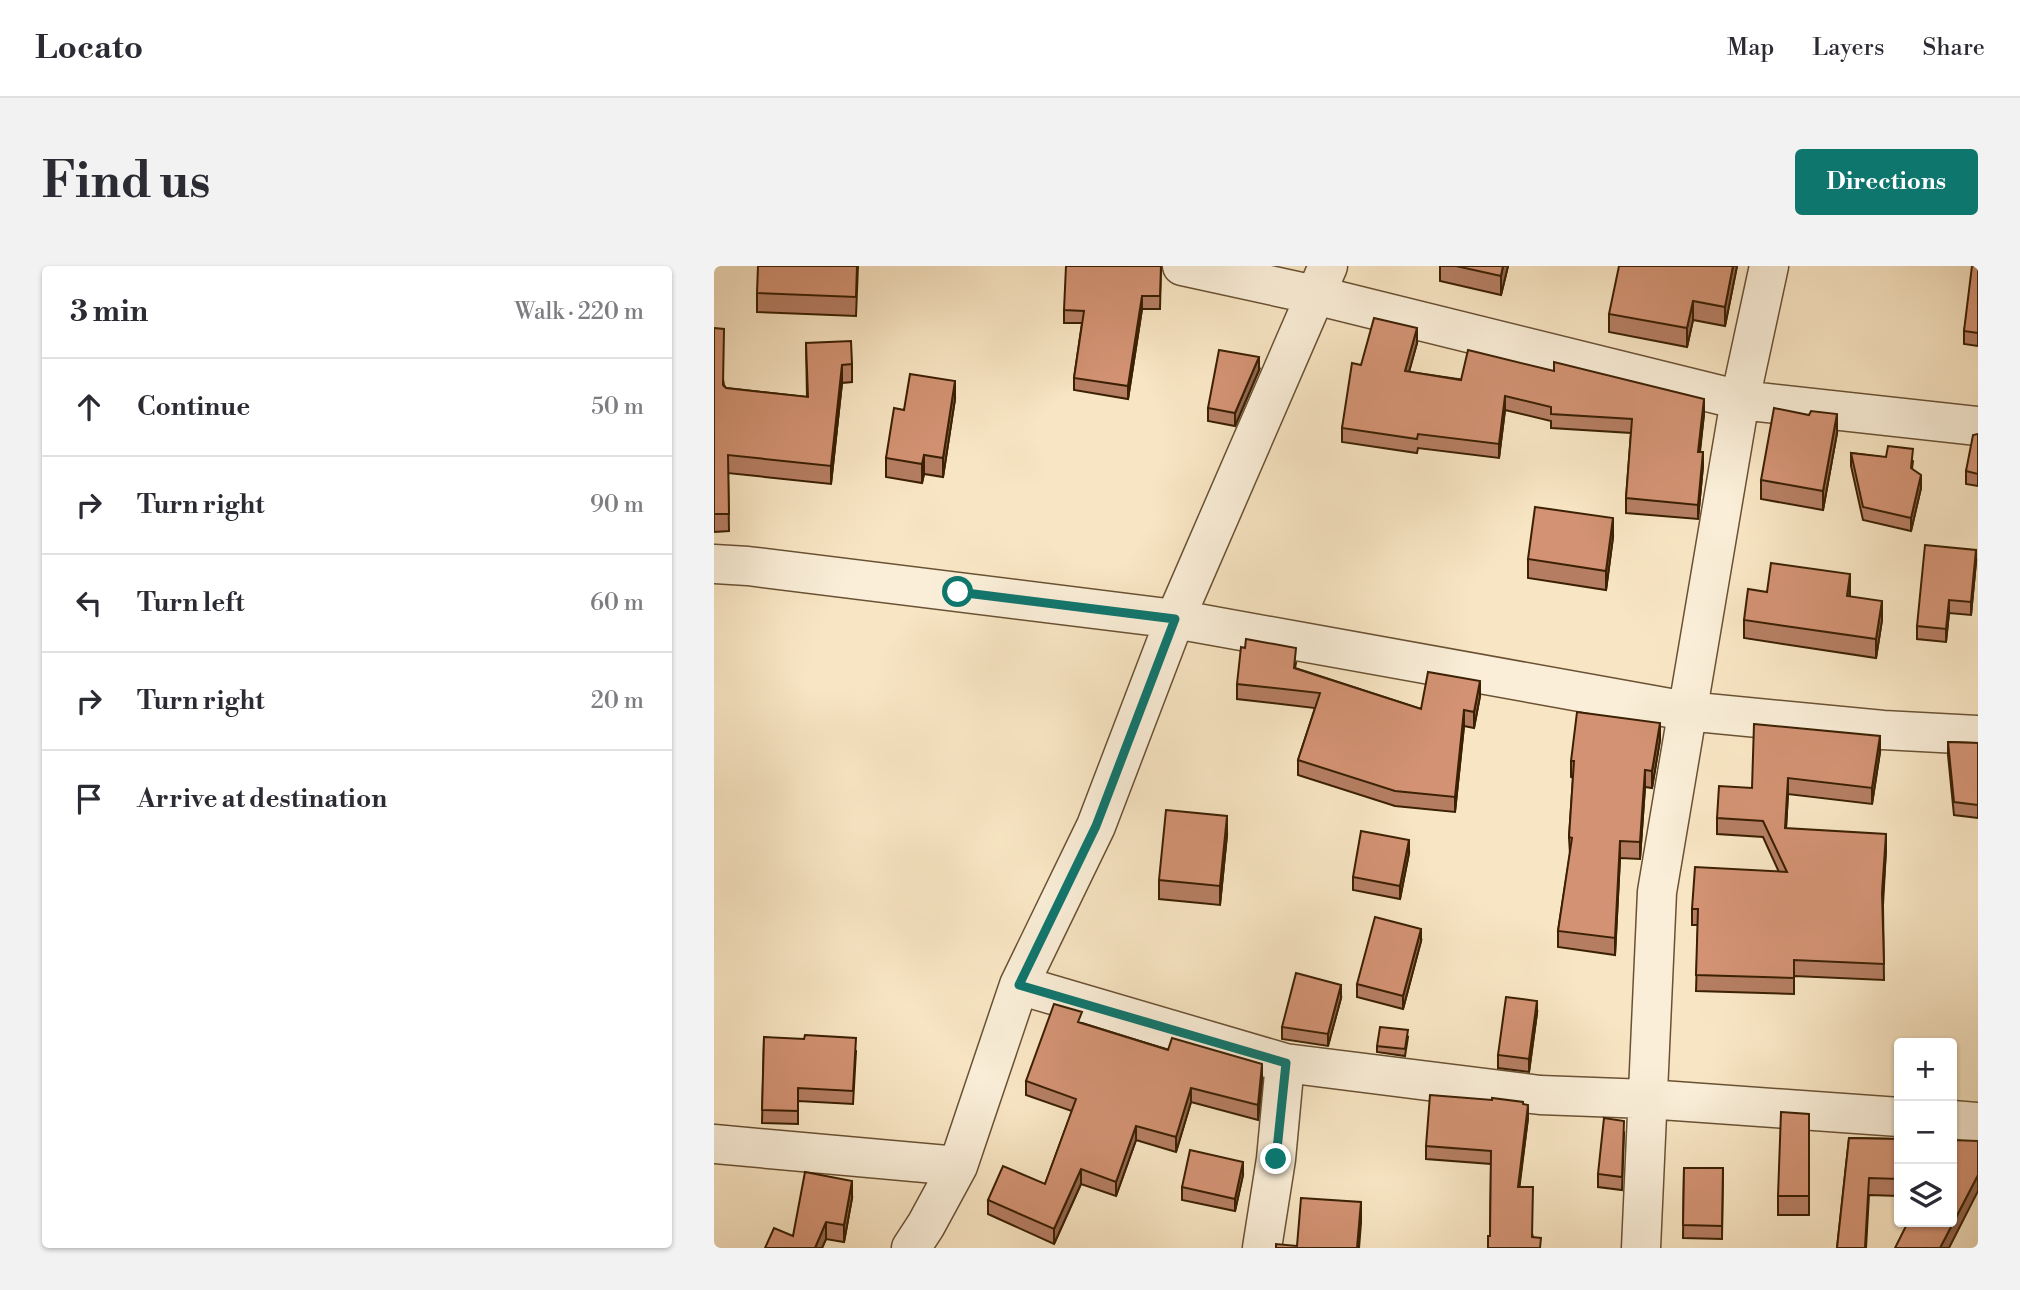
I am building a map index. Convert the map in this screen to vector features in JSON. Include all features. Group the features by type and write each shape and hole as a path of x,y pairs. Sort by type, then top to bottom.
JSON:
{"street":[{"path":"1182,266 1322,281 1740,400 1978,426"},
{"path":"1641,1248 1657,892 1740,400 1769,266"},
{"path":"911,1248 958,1166 1019,985 1096,826 1175,619 1322,281"},
{"path":"714,564 866,580 1175,619 1686,711 1883,730 1978,736"},
{"path":"1019,985 1286,1063 1540,1095 1647,1099 1894,1117"},
{"path":"1262,1248 1276,1159 1286,1063"},
{"path":"1957,1120 1978,1122"},
{"path":"714,1144 958,1166"}],"building":[{"path":"758,266 857,266 856,297 757,293"},
{"path":"1066,266 1161,266 1160,296 1142,296 1128,386 1074,378 1084,311 1064,310"},
{"path":"1456,266 1503,266 1501,276"},
{"path":"1619,266 1733,266 1725,307 1693,301 1687,328 1609,314"},
{"path":"1972,266 1978,266 1978,333 1964,331"},
{"path":"1374,318 1417,328 1405,371 1461,380 1468,350 1554,371 1554,362 1704,399 1698,452 1703,452 1698,505 1626,498 1632,419 1551,414 1551,407 1505,396 1499,444 1418,434 1417,439 1342,428 1352,363 1361,365"},
{"path":"714,328 724,329 723,385 726,388 808,397 806,343 851,341 852,364 842,365 831,466 728,455 729,514 714,514"},
{"path":"1219,350 1259,357 1235,413 1208,408"},
{"path":"910,374 955,381 943,458 924,455 922,464 886,458 894,408 904,410"},
{"path":"1774,408 1809,415 1811,411 1837,414 1823,491 1761,480"},
{"path":"1978,434 1978,474 1966,471 1973,435"},
{"path":"1888,446 1913,449 1911,468 1921,475 1911,518 1863,507 1851,453 1886,457"},
{"path":"1535,507 1613,518 1606,571 1528,559"},
{"path":"1925,545 1976,550 1971,602 1949,600 1946,629 1917,626"},
{"path":"1771,563 1850,574 1847,596 1882,601 1876,639 1744,620 1748,589 1767,592"},
{"path":"1246,639 1296,648 1294,668 1421,709 1428,672 1480,681 1474,712 1464,710 1455,797 1395,791 1298,760 1320,693 1237,684 1241,647 1245,648"},
{"path":"1577,712 1660,723 1652,771 1645,770 1640,842 1620,841 1615,938 1558,931 1572,838 1569,837 1574,761 1571,761"},
{"path":"1754,724 1880,736 1872,788 1788,778 1785,828 1886,834 1882,893 1884,964 1794,960 1794,978 1696,975 1698,909 1692,909 1695,867 1787,872 1763,821 1717,818 1719,786 1752,788"},
{"path":"1948,742 1978,743 1978,805 1954,802"},
{"path":"1166,810 1227,816 1220,886 1159,880"},
{"path":"1361,831 1409,840 1400,886 1353,877"},
{"path":"1375,917 1421,929 1403,996 1357,984"},
{"path":"1296,973 1341,985 1328,1034 1282,1027"},
{"path":"1506,997 1537,1001 1529,1059 1498,1055"},
{"path":"1054,1004 1082,1012 1078,1022 1168,1050 1172,1038 1262,1064 1258,1105 1191,1088 1176,1137 1136,1126 1116,1182 1081,1169 1054,1229 988,1200 1003,1166 1045,1184 1076,1099 1026,1081"},
{"path":"1380,1027 1408,1030 1405,1049 1377,1046"},
{"path":"805,1035 856,1038 853,1091 798,1088 798,1111 762,1110 764,1037 804,1039"},
{"path":"1430,1095 1492,1098 1528,1105 1518,1187 1533,1187 1532,1237 1541,1238 1540,1248 1488,1248 1491,1151 1426,1146"},
{"path":"1781,1112 1809,1114 1809,1196 1778,1196"},
{"path":"1604,1118 1624,1121 1622,1177 1598,1174"},
{"path":"1849,1138 1894,1139 1894,1179 1869,1178 1865,1248 1837,1248"},
{"path":"1957,1140 1978,1141 1978,1175 1957,1215"},
{"path":"1190,1150 1243,1162 1235,1199 1182,1187"},
{"path":"1684,1168 1723,1168 1722,1226 1683,1225"},
{"path":"805,1172 852,1181 844,1225 826,1222 815,1248 765,1248 774,1228 793,1236"},
{"path":"1301,1198 1361,1202 1357,1248 1276,1248 1276,1244 1297,1246"},
{"path":"1906,1227 1951,1227 1940,1248 1895,1248"}],"route":[{"path":"958,592 1175,619 1096,826 1019,985 1286,1063 1276,1159"}]}
